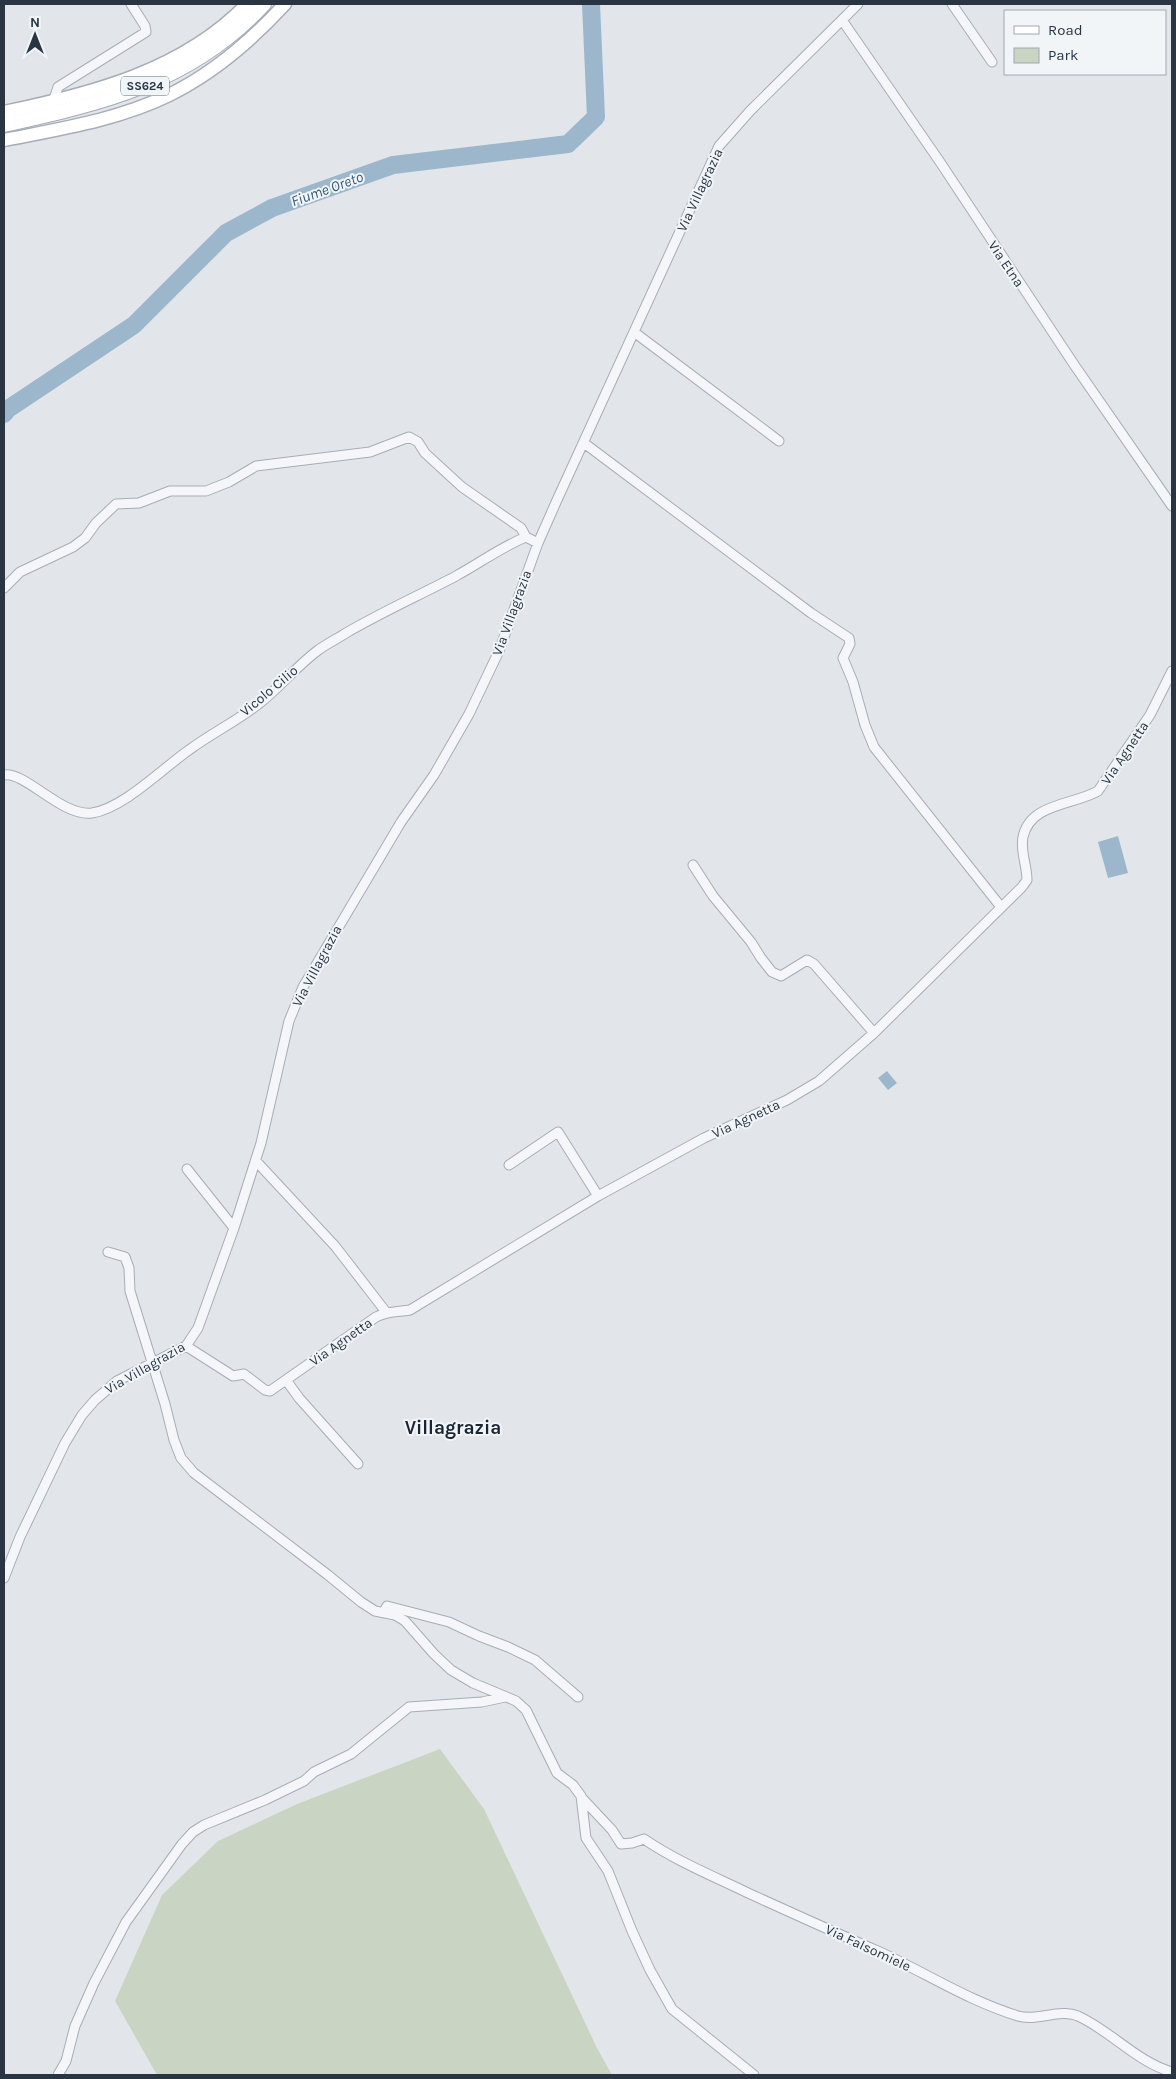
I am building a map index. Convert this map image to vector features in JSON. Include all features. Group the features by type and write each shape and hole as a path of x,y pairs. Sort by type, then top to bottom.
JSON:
{"main road":[{"path":"4,112 53,102 136,76 194,48 247,4"},
{"name":"SS624","path":"4,125 56,114 115,97 163,79 213,50 251,18 264,4"},
{"path":"4,145 97,120 167,96 195,81 226,60 260,32 285,4"}],"street":[{"path":"53,102 58,87 146,32 145,26 131,4"},
{"name":"Via Villagrazia","path":"4,1578 20,1537 65,1443 82,1415 107,1388 117,1381 152,1365 186,1346 198,1328 256,1161 279,1070 289,1021 303,987 401,822 434,775 469,714 499,651 538,543 720,146 750,111 858,4"},
{"path":"952,4 992,62"},
{"name":"Via Etna","path":"842,20 940,162 1075,366 1172,506"},
{"path":"634,332 779,441"},
{"path":"4,588 20,572 73,547 85,538 96,523 116,504 139,503 170,491 206,491 229,482 256,466 353,456 370,452 409,437 418,442 425,453 462,487 521,528 526,537 538,543"},
{"path":"584,443 811,613 849,638 850,644 843,658 853,682 865,726 874,747 1002,907"},
{"name":"Vicolo Cilio","path":"4,775 10,774 19,777 50,799 78,811 91,813 112,806 144,786 189,750 260,703 318,650 378,615 457,575 513,542 526,537"},
{"name":"Via Agnetta","path":"186,1346 233,1376 244,1374 264,1390 270,1391 386,1312 410,1310 598,1196 704,1138 805,1090 819,1081 874,1033 1022,887 1027,880 1022,849 1023,837 1027,827 1035,816 1054,806 1089,796 1098,791 1150,715 1172,671"},
{"path":"692,865 713,896 751,942 772,972 781,976 806,960 814,964 874,1033"},
{"path":"509,1165 558,1132 598,1196"},
{"path":"256,1161 335,1246 386,1312"},
{"path":"186,1169 234,1228"},
{"path":"108,1252 125,1257 129,1268 130,1291 165,1404 174,1440 182,1458 194,1473 262,1523 361,1602 375,1611 395,1614 405,1621 451,1670 474,1683 516,1701 526,1710 557,1773 573,1785 581,1796 586,1838 608,1871 632,1931 672,2009 754,2075"},
{"path":"286,1380 299,1398 358,1464"},
{"path":"384,1612 387,1606 434,1617 508,1647 535,1660 578,1697"},
{"path":"58,2075 66,2061 75,2026 94,1983 126,1922 182,1844 193,1832 204,1825 265,1800 304,1781 314,1772 351,1754 409,1707 482,1702 505,1697"},
{"name":"Via Falsomiele","path":"581,1796 612,1830 621,1844 644,1839 676,1858 733,1886 882,1953 987,2004 1020,2016 1076,2015 1099,2027 1141,2057 1172,2072"}],"green space":[{"path":"440,1749 484,1809 597,2048 612,2075 157,2075 115,2001 162,1895 218,1841 297,1804"}],"water":[{"path":"1118,836 1128,873 1108,878 1098,842"},
{"path":"887,1071 897,1083 888,1090 878,1078"}],"waterway":[{"name":"Fiume Oreto","path":"4,414 8,409 134,325 226,233 272,208 393,165 568,144 596,117 591,4"}],"district":[{"name":"Villagrazia","path":"453,1428"}]}
